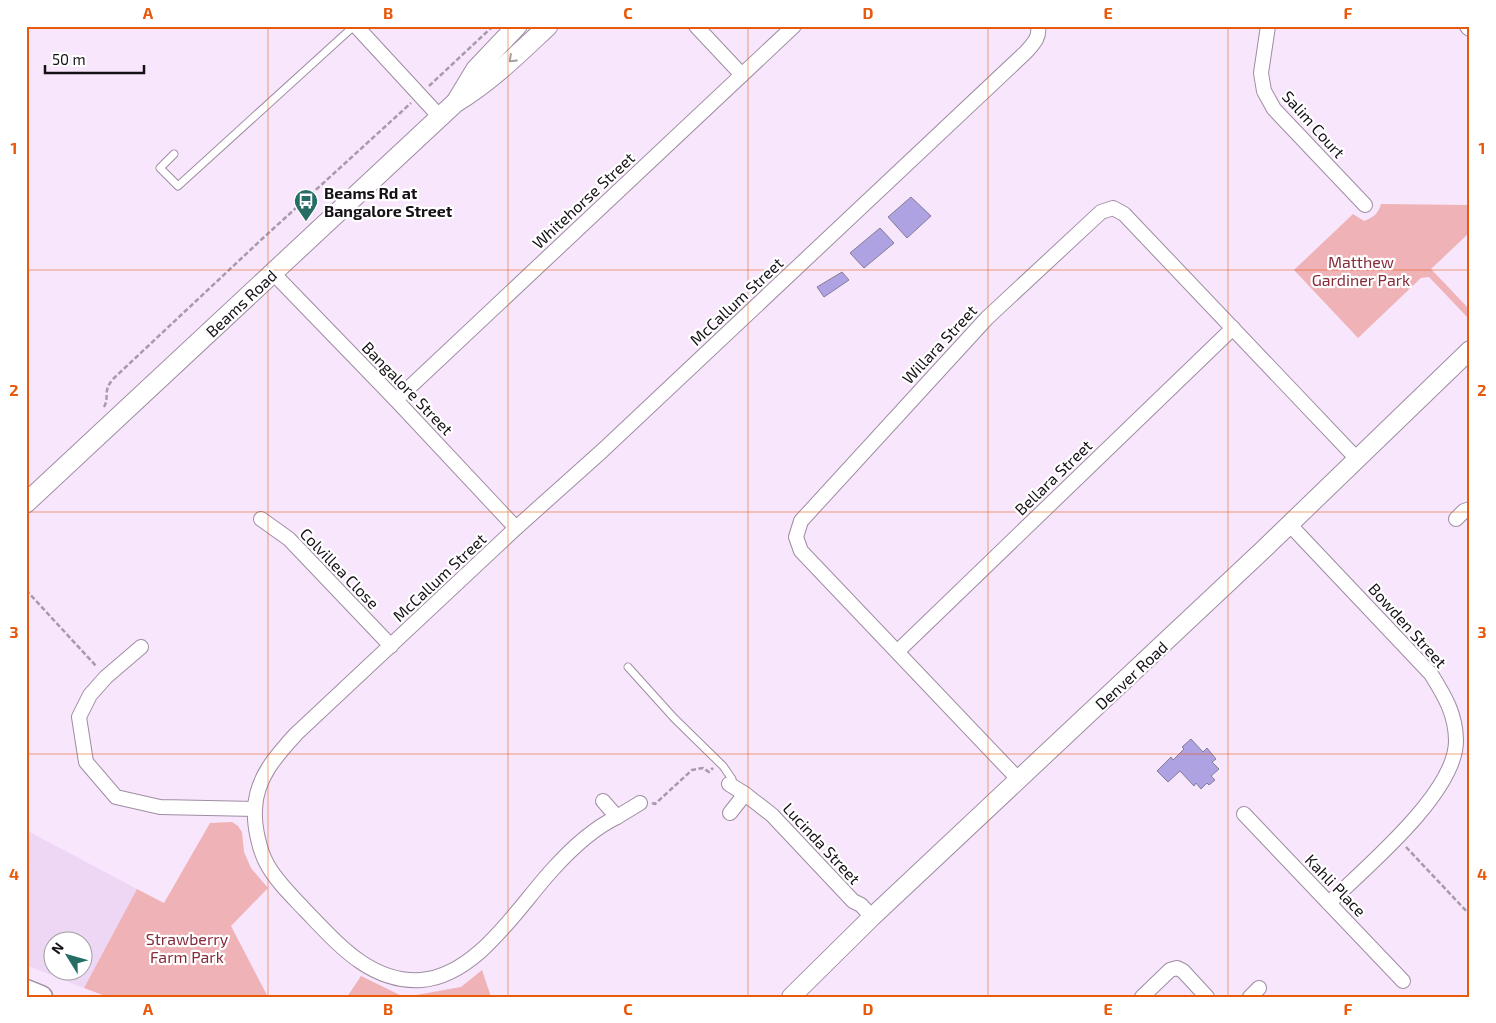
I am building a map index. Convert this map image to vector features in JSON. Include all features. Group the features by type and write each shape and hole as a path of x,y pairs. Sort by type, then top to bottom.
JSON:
{"highway":[{"path":"26,991 41,997"}],"main road":[{"name":"Beams Road","path":"455,103 476,70 517,26"},
{"name":"Beams Road","path":"26,503 455,103 492,78 548,26"}],"street":[{"path":"355,26 440,117"},
{"path":"696,26 742,75"},
{"name":"Whitehorse Street","path":"396,400 794,26"},
{"name":"McCallum Street","path":"640,803 618,817 602,824 578,843 473,958 445,974 422,980 400,979 381,974 352,957 292,896 267,864 259,846 255,809 260,782 274,758 296,734 516,528 609,444 1026,52 1037,40 1038,26"},
{"name":"Salim Court","path":"1268,26 1261,73 1264,91 1274,109 1365,204"},
{"name":"Willara Street","path":"1019,780 801,551 796,537 801,521 986,318 1101,212 1113,208 1124,214 1358,460"},
{"name":"Bangalore Street","path":"273,273 516,528"},
{"name":"Bellara Street","path":"898,651 1233,328"},
{"name":"Denver Road","path":"790,997 872,917 1358,460 1470,350"},
{"path":"1456,519 1464,511 1470,509"},
{"name":"Colvillea Close","path":"261,519 289,539 391,646"},
{"name":"Bowden Street","path":"1290,524 1431,674 1448,702 1454,719 1456,742 1449,771 1434,795 1397,837 1329,903"},
{"path":"141,646 106,677 90,695 80,717 86,762 116,797 160,807 255,809"},
{"name":"Lucinda Street","path":"727,778 772,815 853,901 861,905 872,917"},
{"path":"730,813 745,794"},
{"path":"603,801 618,817"},
{"name":"Kahli Place","path":"1244,814 1403,981"},
{"path":"1142,997 1170,970 1177,968 1183,970 1207,997"}],"lane":[{"path":"174,154 160,168 178,186 355,26"},
{"path":"628,668 722,766 727,778"}],"path":[{"path":"104,407 106,404 107,386 113,379 493,26"},
{"path":"26,590 106,677"},
{"path":"640,803 656,804 692,770 697,768 703,768 709,772 712,768 727,778"},
{"path":"1397,837 1470,915"}],"shaded area":[{"path":"26,830 137,889 92,973 92,930 42,930 42,971 26,965"},
{"path":"64,980 88,980 84,988"}],"green space":[{"name":"Matthew Gardiner Park","path":"1381,204 1470,205 1470,232 1431,269 1470,310 1470,320 1429,277 1421,278 1358,338 1294,270 1353,214 1364,221 1375,215"},
{"name":"Strawberry Farm Park","path":"232,822 238,826 242,832 244,852 251,868 268,888 231,926 268,997 108,997 84,988 88,980 92,980 92,973 137,889 164,903 210,823"},
{"path":"482,970 491,997 405,997 461,987"},
{"path":"361,976 404,997 347,997"}],"building":[{"path":"911,197 931,216 907,238 888,217"},
{"path":"880,228 894,243 864,268 850,253"},
{"path":"842,272 849,280 824,297 817,287"},
{"path":"1191,739 1203,752 1207,748 1216,759 1212,762 1219,769 1211,776 1215,780 1209,785 1207,783 1201,789 1196,783 1194,786 1180,771 1168,782 1157,771 1171,757 1173,760 1184,749 1182,747"}],"place":[{"name":"Beams Rd at Bangalore Street","path":"306,222"}]}
